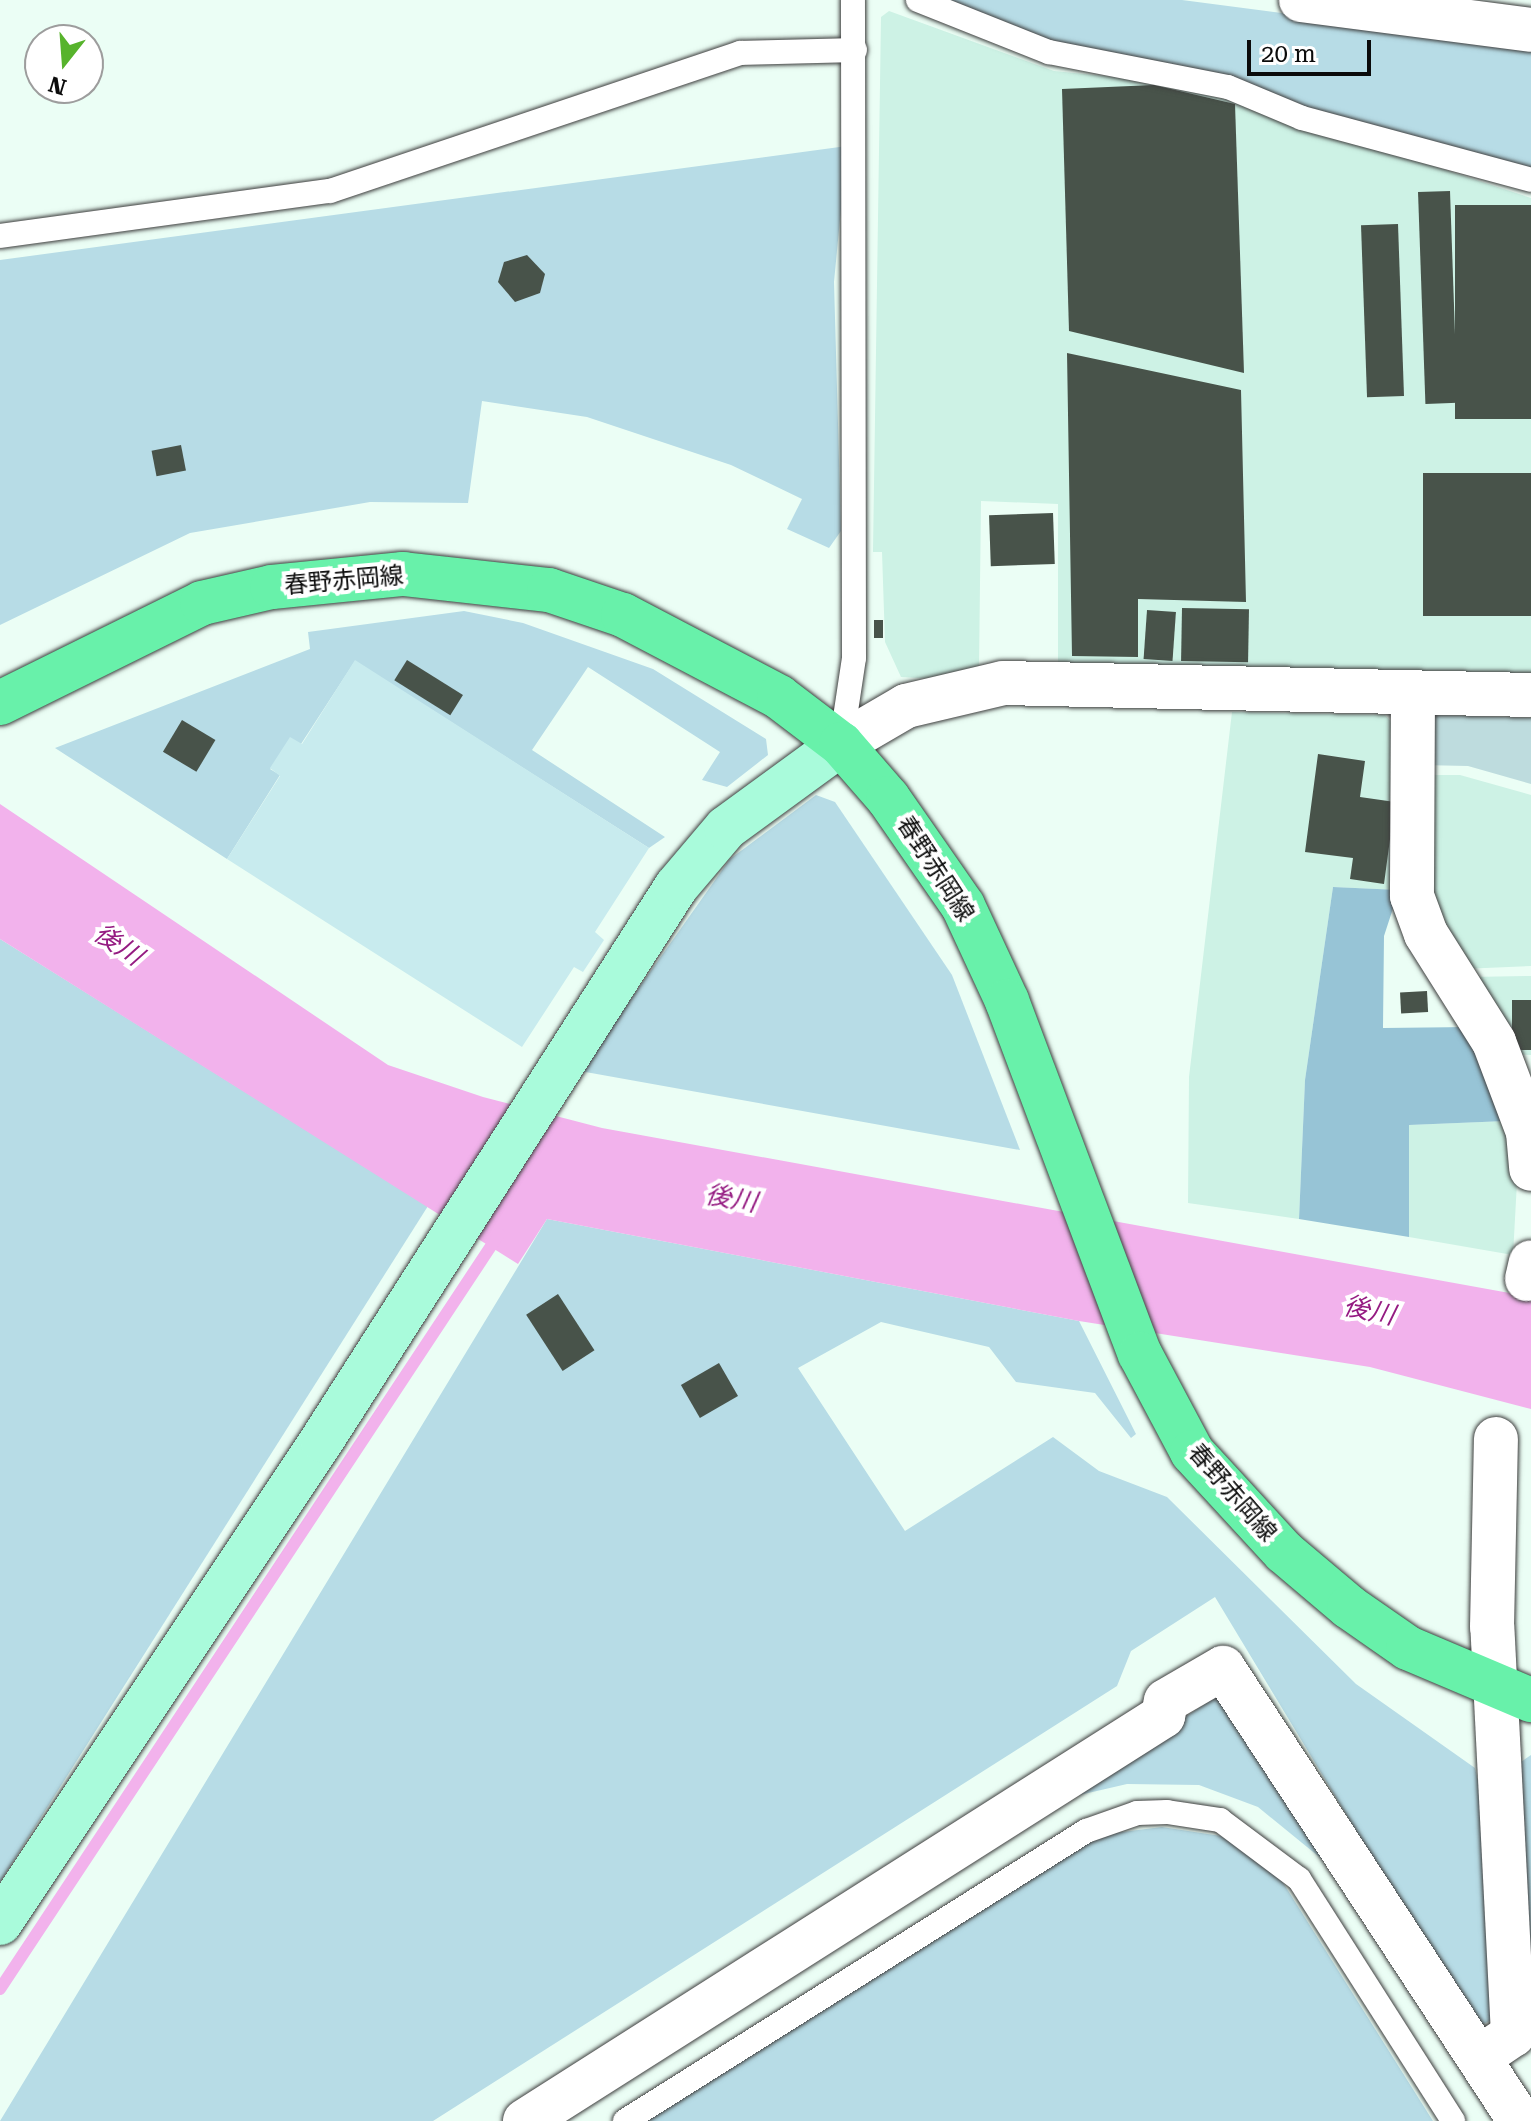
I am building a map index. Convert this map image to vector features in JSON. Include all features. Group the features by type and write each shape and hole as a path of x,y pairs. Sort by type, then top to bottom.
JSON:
{"main road":[{"name":"春野赤岡線","path":"0,703 202,603 329,580 471,577 549,590 623,615 779,697 841,744 888,798 963,906 1007,1001 1074,1189 1140,1354 1192,1452 1284,1552 1408,1648 1514,1694"}],"street":[{"path":"1301,0 1531,30"},
{"path":"0,1923 444,1250 676,887 726,828 841,744 906,706 1003,683 1413,695 1531,695"},
{"path":"1413,695 1412,896 1426,934 1494,1042 1528,1132 1531,1169"},
{"path":"1480,2057 1513,2035 1514,1694 1496,1439"},
{"path":"525,2121 1163,1716 1166,1701 1223,1668 1520,2121"}],"lane":[{"path":"841,744 854,658 853,0"},
{"path":"918,0 1049,52 1228,87 1302,118 1531,180"},
{"path":"0,236 330,191 740,53 855,50"},
{"path":"625,2121 1086,1831 1137,1813 1167,1812 1220,1820 1299,1879 1453,2121"}],"green space":[{"path":"889,11 1054,71 1154,81 1240,103 1531,198 1531,682 1058,662 1058,504 981,501 979,668 937,679 901,677 885,642 882,552 873,552 881,17"},
{"path":"1232,712 1385,715 1400,732 1399,890 1333,887 1305,1080 1299,1219 1188,1203 1189,1077"},
{"path":"1414,775 1460,775 1531,795 1531,966 1462,969 1431,923"},
{"path":"1531,976 1531,1055 1512,1054 1470,977"},
{"path":"1506,1121 1517,1182 1513,1255 1409,1237 1409,1125"}],"shaded area":[{"path":"928,0 1182,0 1531,46 1531,172 1052,46"},
{"path":"847,146 834,282 841,531 829,548 787,529 802,499 731,465 587,417 482,401 468,503 370,502 190,533 0,625 0,260"},
{"path":"464,611 523,623 653,669 766,739 768,755 727,787 702,780 720,752 588,667 532,750 665,837 649,848 355,661 301,744 270,769 280,775 227,859 55,748 310,649 308,632"},
{"path":"355,660 649,848 595,932 604,940 583,972 574,967 522,1047 227,859 280,776 270,768 290,737 302,744"},
{"path":"1434,715 1531,718 1531,784 1468,766 1421,765"},
{"path":"816,795 835,802 952,975 1020,1150 580,1071 730,859"},
{"path":"1333,887 1399,890 1384,936 1383,1028 1470,1027 1506,1121 1409,1125 1409,1237 1299,1219 1305,1080"},
{"path":"0,939 428,1206 0,1882"},
{"path":"547,1219 1079,1321 1136,1434 1131,1438 1095,1393 1016,1382 989,1347 881,1322 798,1368 905,1531 1053,1437 1099,1471 1167,1497 1356,1684 1475,1768 1489,1830 1502,2015 1475,2028 1215,1597 1131,1651 1117,1686 433,2121 0,2121"},
{"path":"1225,1691 1345,1878 1258,1807 1199,1785 1127,1784 1058,1800"},
{"path":"1531,1755 1531,2051 1518,1764"},
{"path":"1162,1827 1221,1836 1275,1870 1433,2121 644,2121 1098,1835"}],"water":[{"name":"後川","path":"0,804 388,1065 483,1097 602,1128 1531,1297 1531,1409 1370,1367 1079,1321 547,1219 518,1264 0,939"}],"building":[{"path":"1154,85 1235,104 1244,373 1069,331 1062,89"},
{"path":"1450,191 1457,403 1425,404 1418,192"},
{"path":"1455,205 1531,205 1531,419 1455,419"},
{"path":"1398,224 1404,396 1367,397 1361,225"},
{"path":"527,255 545,274 540,293 515,302 498,282 504,262"},
{"path":"1067,353 1241,390 1246,602 1138,599 1138,657 1072,656"},
{"path":"181,445 186,471 157,476 152,451"},
{"path":"1423,473 1531,473 1531,616 1423,616"},
{"path":"1053,513 1055,564 991,566 989,515"},
{"path":"1182,608 1249,609 1248,662 1181,661"},
{"path":"1147,610 1176,612 1173,661 1144,659"},
{"path":"874,620 883,620 883,638 874,638"},
{"path":"407,660 463,695 450,715 394,680"},
{"path":"182,720 215,740 196,772 163,752"},
{"path":"1318,754 1365,761 1360,797 1395,802 1384,884 1350,879 1353,858 1305,852"},
{"path":"1427,991 1428,1012 1401,1013 1400,992"},
{"path":"1512,1000 1531,1000 1531,1050 1512,1050"},
{"path":"558,1294 594,1350 563,1371 526,1315"},
{"path":"719,1363 738,1396 700,1418 681,1385"}],"waterway":[{"path":"0,1989 499,1234"}]}
